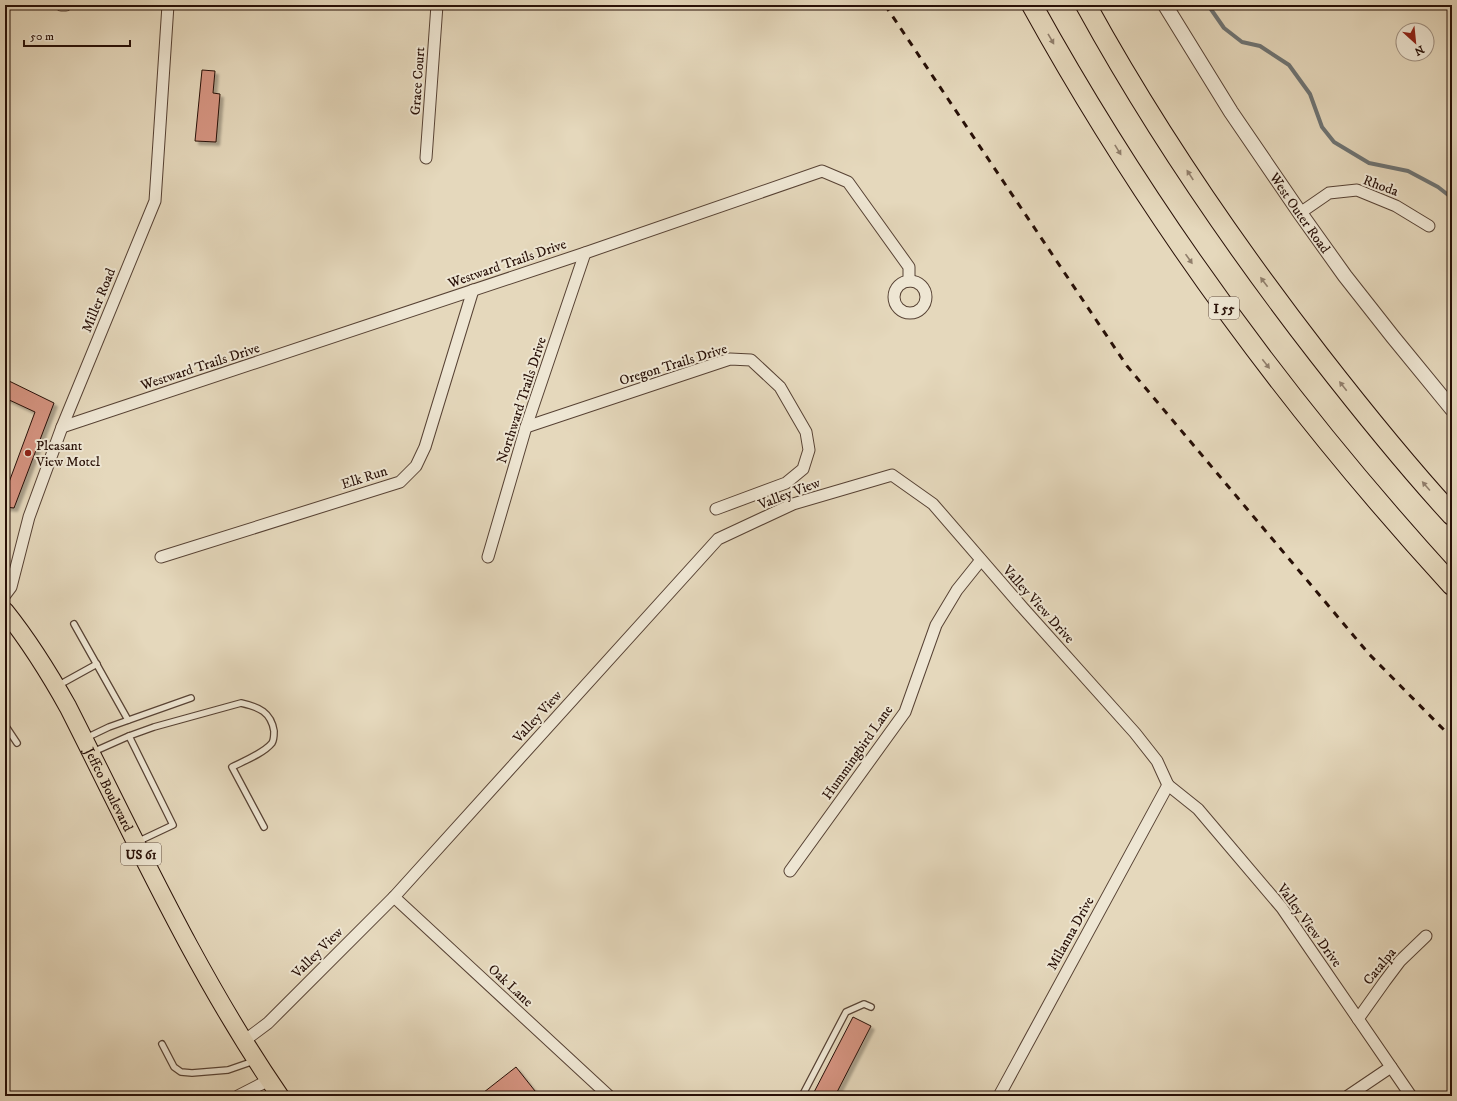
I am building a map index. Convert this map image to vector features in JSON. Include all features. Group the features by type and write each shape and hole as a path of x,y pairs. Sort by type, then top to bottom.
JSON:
{"highway":[{"name":"I 55","path":"1032,5 1088,104 1217,298 1320,433 1404,532 1452,585"},
{"path":"1086,5 1128,78 1169,144 1253,267 1348,393 1452,515"}],"main road":[{"name":"Jeffco Boulevard","path":"5,611 28,640 56,686 88,746 193,955 244,1040 280,1096"}],"street":[{"path":"61,5 66,5"},
{"name":"Miller Road","path":"5,596 11,587 29,517 62,428 155,200 168,5"},
{"name":"Grace Court","path":"426,158 437,5"},
{"name":"West Outer Road","path":"1166,5 1231,112 1300,213 1345,276 1452,409"},
{"name":"Westward Trails Drive","path":"62,428 822,172 848,182 909,267 909,281"},
{"name":"Rhoda","path":"1300,213 1329,193 1357,190 1396,206 1429,226"},
{"name":"Northward Trails Drive","path":"488,557 526,427 585,253"},
{"name":"Elk Run","path":"161,557 400,482 416,466 425,447 473,290"},
{"name":"Oregon Trails Drive","path":"526,427 730,359 751,360 780,387 806,432 809,450 803,469 786,483 716,509"},
{"name":"Valley View Drive","path":"892,475 933,504 1135,733 1157,761 1168,785 1198,809 1282,908 1411,1096"},
{"name":"Valley View","path":"244,1040 268,1023 394,897 718,539 793,504 892,475"},
{"name":"Hummingbird Lane","path":"790,871 905,712 936,625 956,590 981,560"},
{"name":"Milanna Drive","path":"998,1096 1168,785"},
{"name":"Oak Lane","path":"394,897 609,1096"},
{"name":"Catalpa","path":"1358,1019 1400,961 1426,936"},
{"path":"1348,1096 1391,1067"},
{"path":"238,1096 269,1080"}],"lane":[{"path":"74,624 128,720"},
{"path":"56,686 97,664"},
{"path":"88,746 109,727 191,698"},
{"path":"88,746 129,736 154,727 241,703 254,706 262,710 272,722 274,735 273,742 265,749 232,767 264,827"},
{"path":"5,725 17,742"},
{"path":"129,736 172,825 136,843"},
{"path":"802,1096 846,1012 864,1004 870,1007"},
{"path":"162,1044 174,1067 181,1072 192,1073 228,1070 257,1061"}],"building":[{"path":"202,70 215,71 213,93 220,94 216,142 195,141"},
{"name":"Pleasant View Motel","path":"5,379 54,403 14,508 5,507 5,493 35,412 5,398"},
{"path":"853,1017 871,1026 835,1096 812,1096"},
{"path":"516,1067 539,1096 479,1096"}],"waterway":[{"path":"1208,5 1224,28 1242,42 1260,46 1289,65 1310,94 1322,127 1334,142 1369,163 1408,171 1438,187 1452,198"}],"railway":[{"path":"885,5 1127,366 1369,654 1452,738"}],"place":[{"name":"Pleasant View Motel","path":"28,453"}]}
